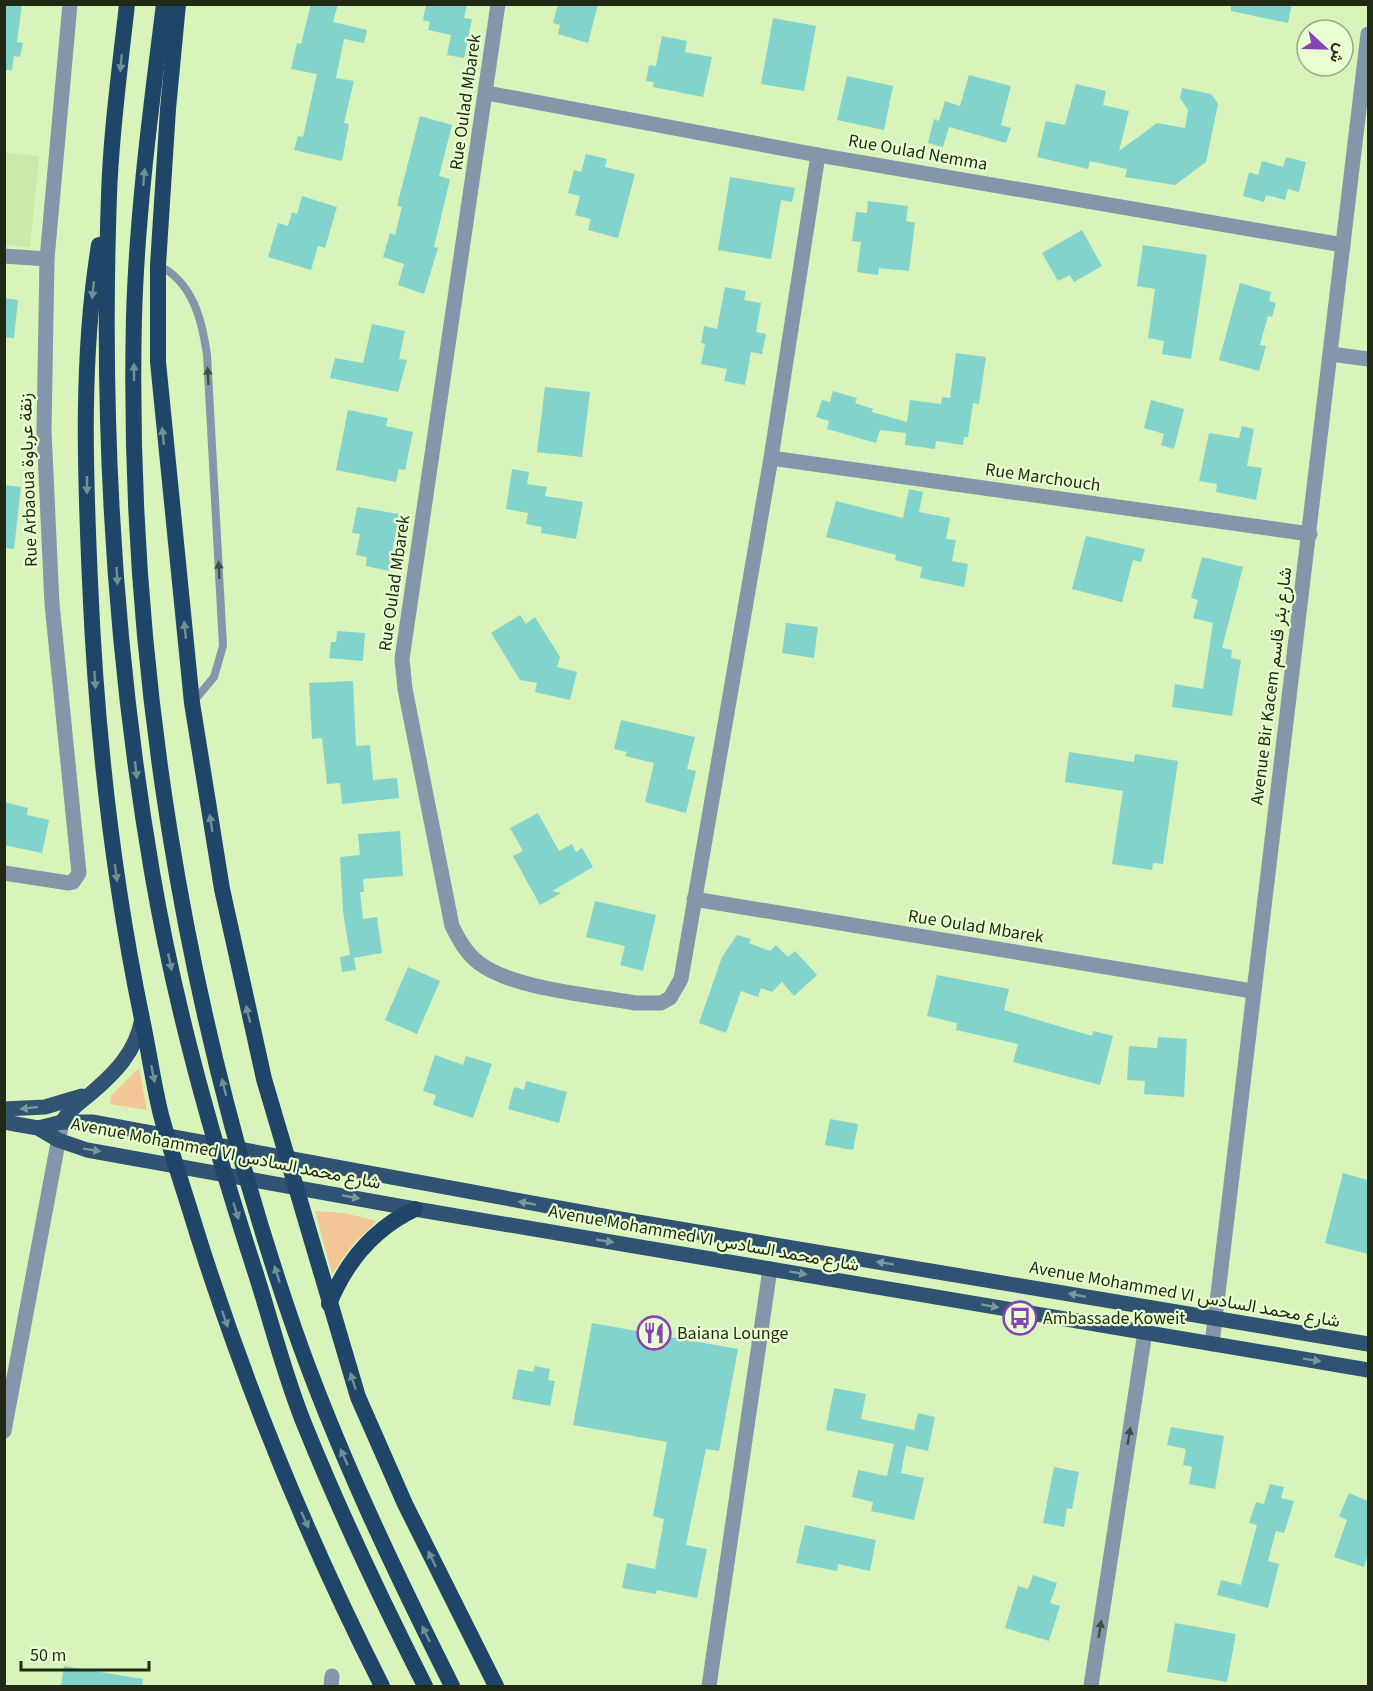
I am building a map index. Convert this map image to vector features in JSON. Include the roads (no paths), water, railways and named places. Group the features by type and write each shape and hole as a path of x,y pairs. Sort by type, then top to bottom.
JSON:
{"highway":[{"path":"127,4 109,191 97,257 90,323 88,538 99,734 121,904 167,1136 248,1383 297,1502 382,1686"},
{"path":"164,4 149,112 138,251 134,387 143,603 152,703 176,868 195,967 234,1129 293,1326 332,1429 389,1556 452,1686"},
{"path":"178,4 168,109 158,265 157,332 162,424 192,703 222,890 241,983 286,1157 358,1397 405,1504 496,1686"},
{"path":"109,191 108,386 119,607 138,786 170,964 211,1130 303,1421 363,1562 425,1686"},
{"path":"329,1304 343,1274 363,1246 385,1226 415,1209"}],"main road":[{"path":"62,1122 69,1111 128,1056 137,1037 142,1017"},
{"path":"4,1109 45,1107 93,1091"},
{"name":"Avenue Mohammed VI شارع محمد السادس","path":"4,1122 38,1128 58,1140 87,1150 415,1209 1368,1370"},
{"name":"Avenue Mohammed VI شارع محمد السادس","path":"38,1128 62,1122 92,1122 614,1218 1368,1344"}],"street":[{"name":"Rue Arbaoua زنقة عرباوة","path":"4,873 69,883 79,873 46,526 44,431 47,260 70,4"},
{"name":"Rue Oulad Mbarek","path":"498,4 487,93 402,660 405,688 452,926 461,945 477,962 493,973 510,980 635,1003 661,1003 670,998 681,979 771,459 818,155"},
{"name":"Avenue Bir Kacem شارع بئر قاسم","path":"1212,1344 1252,991 1310,534 1368,34"},
{"name":"Rue Oulad Nemma","path":"487,93 818,155 1343,245"},
{"path":"4,256 47,260"},
{"path":"1331,354 1368,359"},
{"name":"Rue Marchouch","path":"771,459 1310,534"},
{"name":"Rue Oulad Mbarek","path":"694,899 1252,991"},
{"path":"4,1431 62,1122"},
{"path":"708,1686 770,1269"},
{"path":"1091,1686 1145,1332"}],"lane":[{"path":"158,265 175,275 189,293 201,323 207,355 223,646 214,677 192,703"}],"place":[{"name":"Ambassade Koweit","path":"1020,1318"},
{"name":"Baiana Lounge","path":"654,1333"}]}
